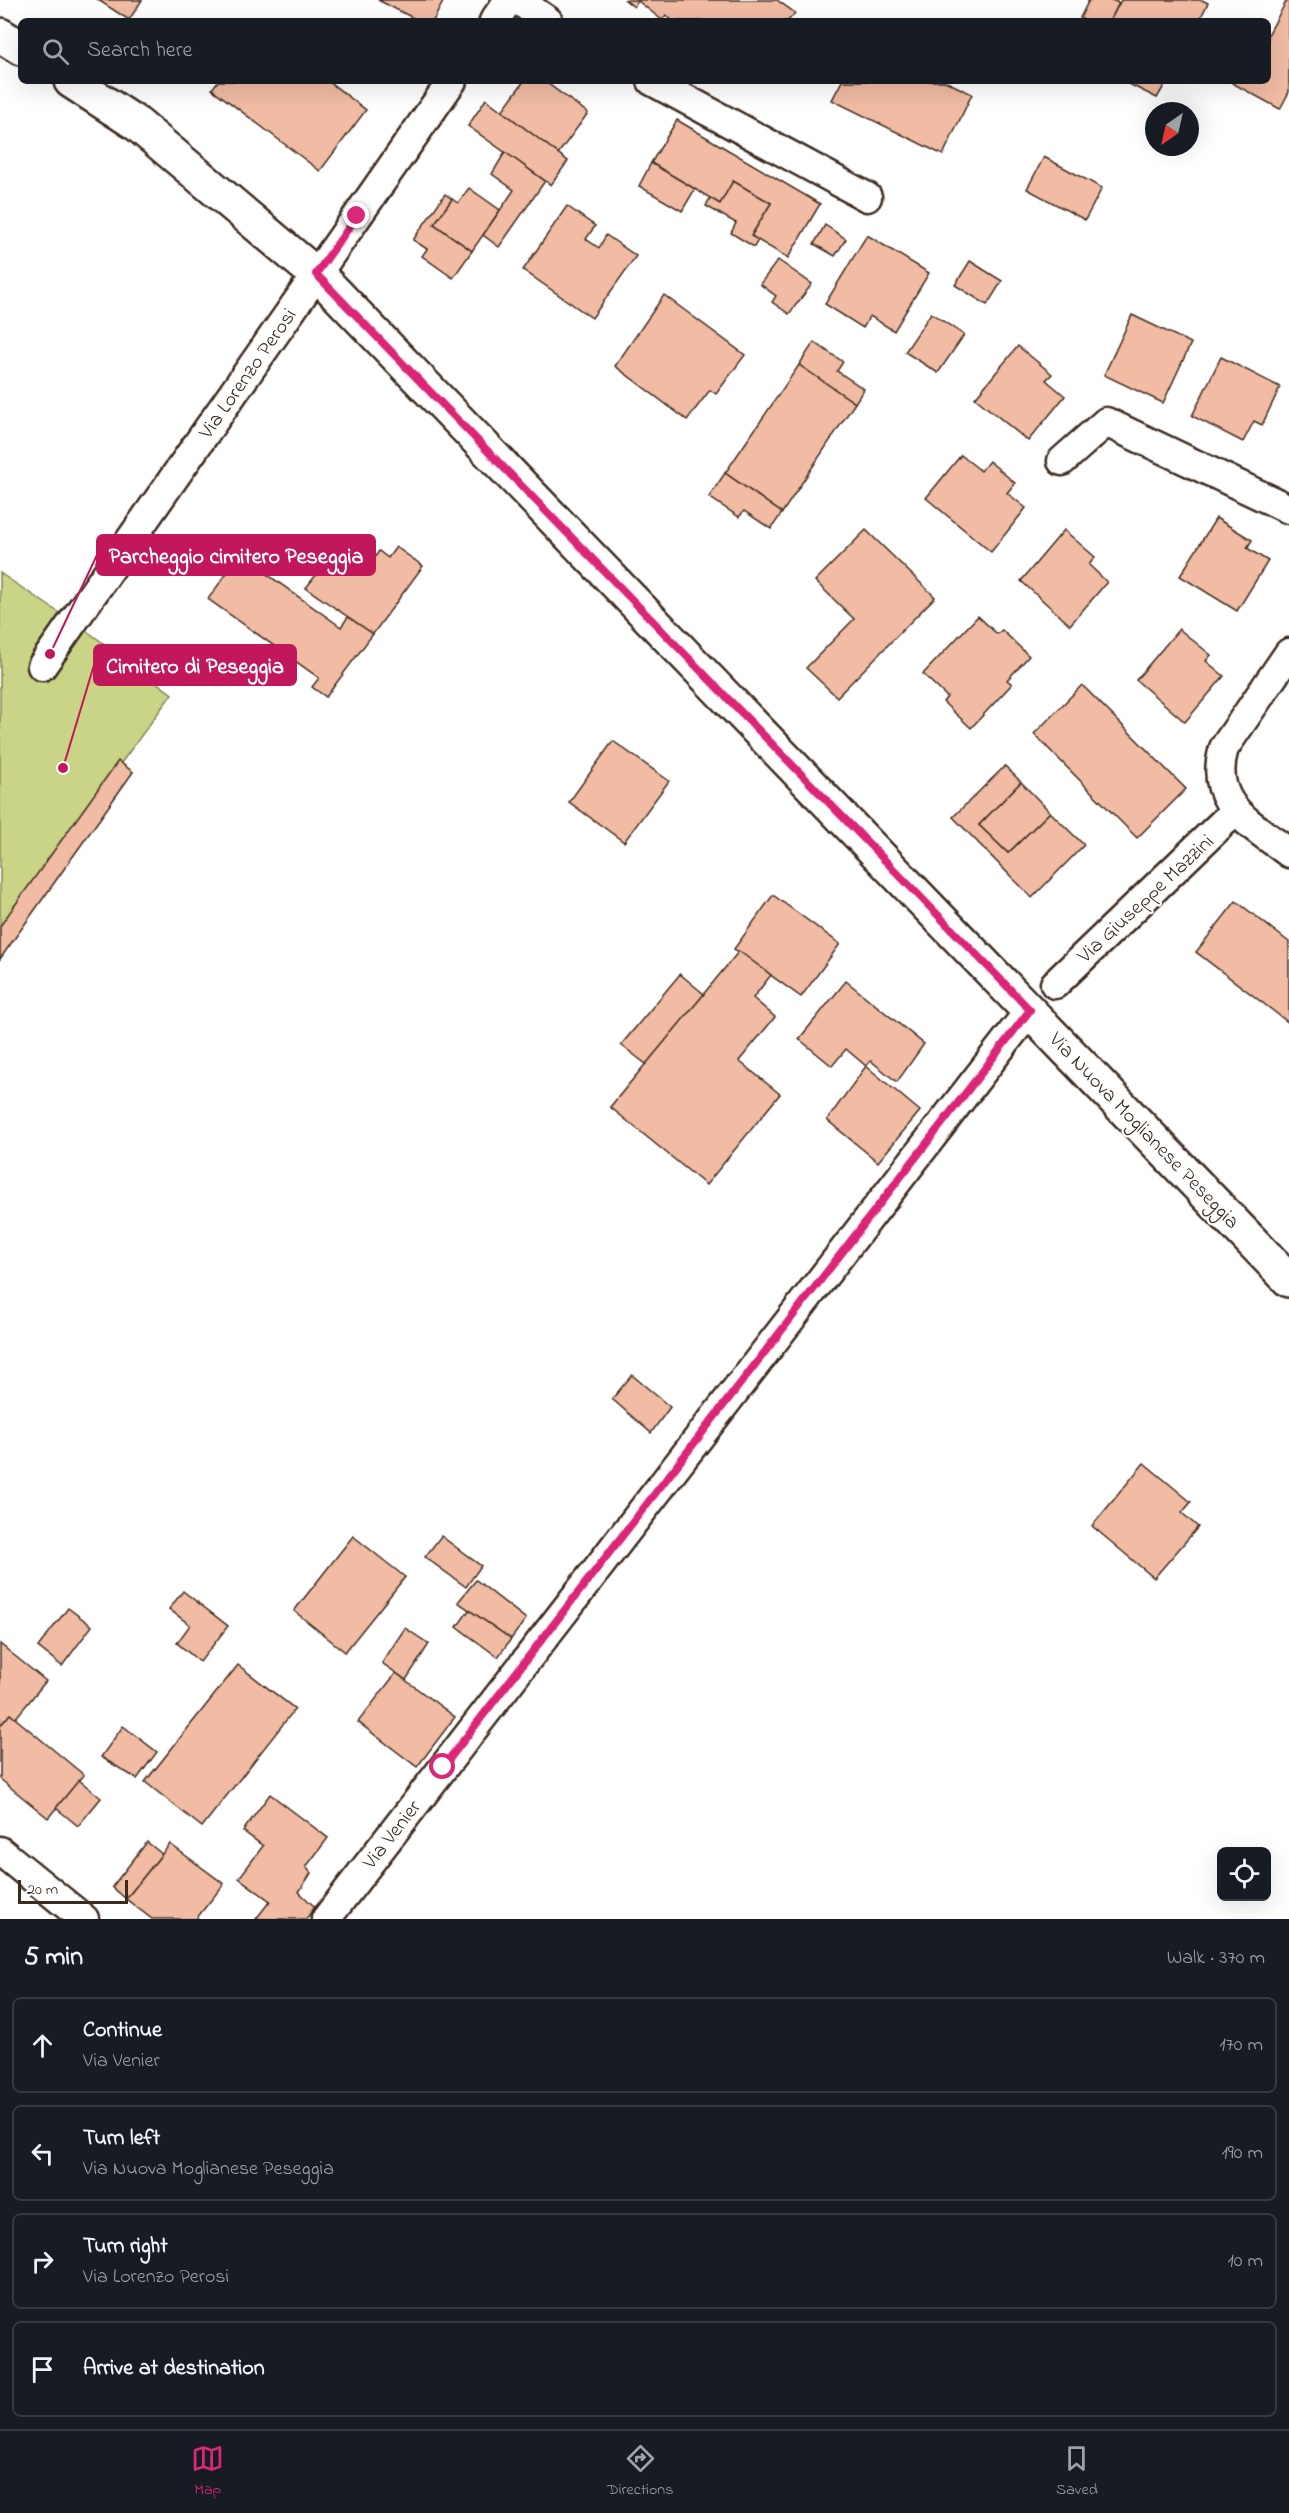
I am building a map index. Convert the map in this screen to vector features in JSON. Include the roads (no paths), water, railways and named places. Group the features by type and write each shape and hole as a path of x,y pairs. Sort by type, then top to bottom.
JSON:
{"main road":[{"path":"0,35 18,46"},
{"name":"Via Nuova Moglianese Peseggia","path":"76,84 137,124 316,274 1289,1280"}],"street":[{"path":"496,18 509,0"},
{"path":"518,0 544,18"},
{"name":"Via Lorenzo Perosi","path":"42,666 450,84"},
{"path":"658,84 867,197"},
{"path":"1062,461 1106,422 1289,509"},
{"path":"1289,654 1224,748 1219,763 1219,779 1227,801 1235,811 1289,853"},
{"name":"Via Giuseppe Mazzini","path":"1055,984 1235,811"},
{"name":"Via Venier","path":"326,1919 1030,1010"},
{"path":"0,1851 84,1919"}],"place":[{"name":"Parcheggio cimitero Peseggia","path":"50,654"},
{"name":"Cimitero di Peseggia","path":"63,768"}]}
